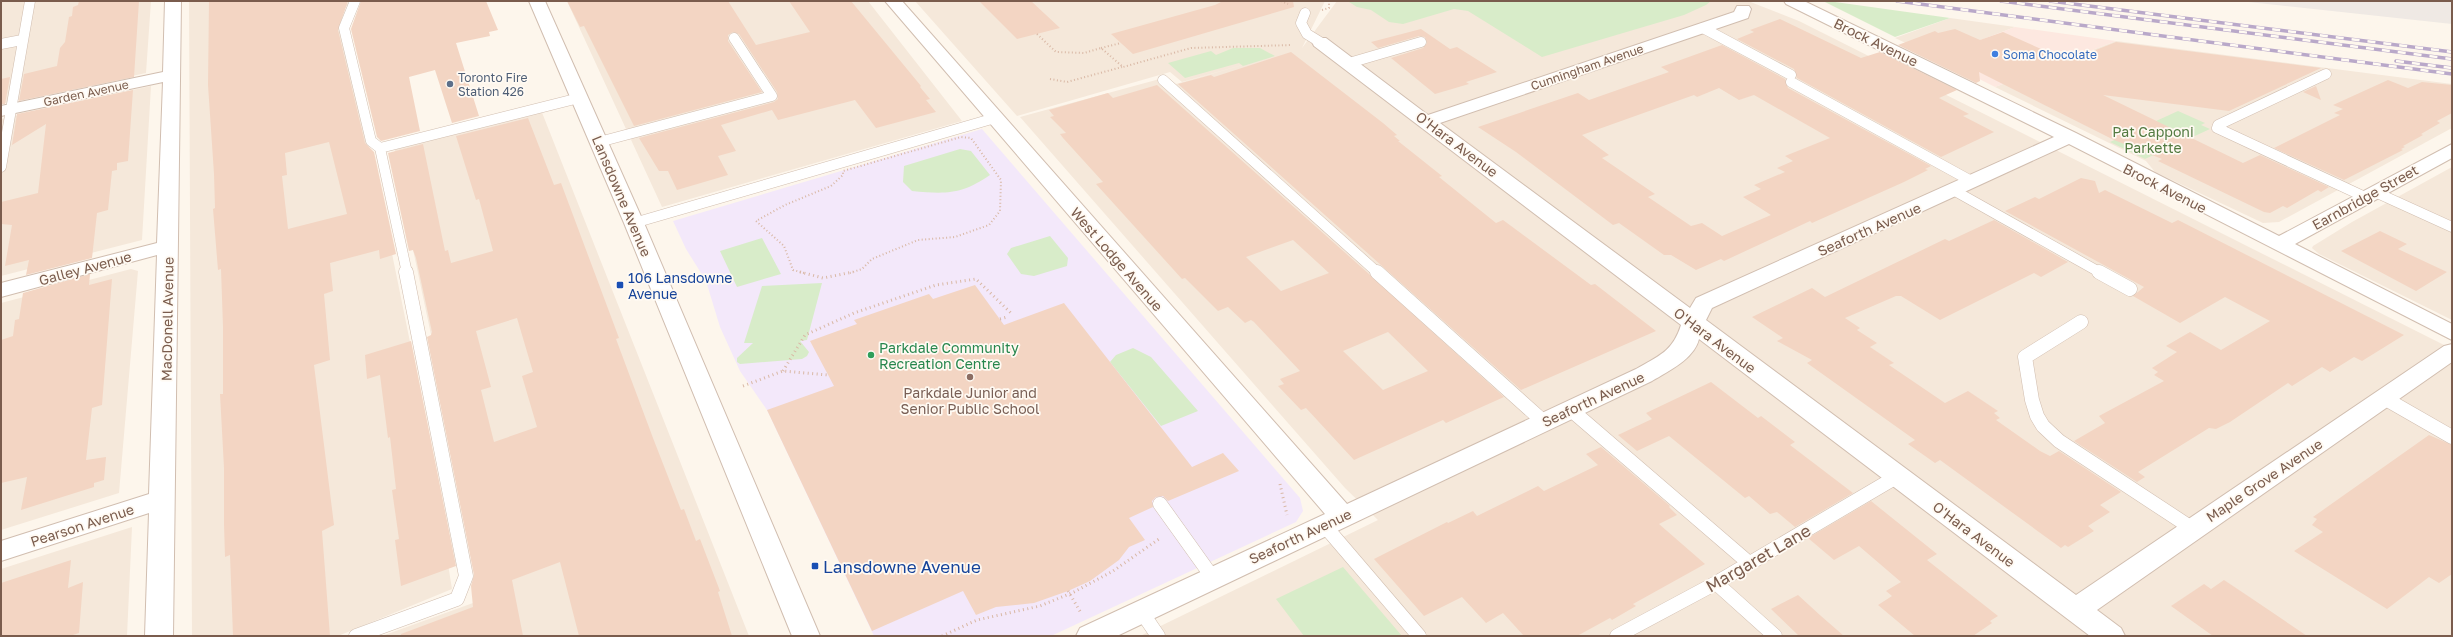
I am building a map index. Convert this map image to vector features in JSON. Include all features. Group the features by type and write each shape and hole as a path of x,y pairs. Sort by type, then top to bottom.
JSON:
{"street":[{"name":"MacDonell Avenue","path":"159,636 169,246 173,1"},
{"name":"Lansdowne Avenue","path":"537,1 634,223 806,636"},
{"name":"West Lodge Avenue","path":"893,1 995,118 1333,521"},
{"name":"Brock Avenue","path":"1792,1 2069,137 2452,333"},
{"name":"Cunningham Avenue","path":"1428,121 1742,15 1743,9"},
{"name":"O'Hara Avenue","path":"1320,42 1428,121 1693,323 2111,636"},
{"name":"Garden Avenue","path":"6,110 171,75"},
{"name":"Seaforth Avenue","path":"1087,627 1141,611 1644,375 1670,360 1687,343 1693,323 1704,303 2069,137"},
{"name":"Earnbridge Street","path":"2278,245 2452,150"},
{"name":"Galley Avenue","path":"1,290 169,246"},
{"name":"Maple Grove Avenue","path":"2075,610 2452,351"},
{"name":"Pearson Avenue","path":"1,551 163,499"}],"lane":[{"path":"1,167 6,110 30,1"},
{"path":"355,1 344,28 371,141 380,148 466,576 457,599 356,636"},
{"path":"1304,13 1301,23 1307,34 1320,42"},
{"path":"1702,28 1791,79 2130,289"},
{"path":"599,142 772,96 734,38"},
{"path":"1,44 22,40"},
{"path":"1349,63 1421,42"},
{"path":"2326,74 2218,125 2217,128 2370,194 2452,227"},
{"path":"1162,80 1544,422"},
{"path":"380,148 579,98"},
{"path":"634,223 995,118"},
{"path":"2081,322 2025,357 2030,379 2031,399 2041,423 2059,441 2193,529"},
{"path":"2384,398 2452,437"},
{"path":"1570,409 1749,563"},
{"name":"Margaret Lane","path":"1617,636 1716,583 1898,476"},
{"path":"1160,504 1213,578"},
{"path":"1333,521 1419,636"},
{"path":"1716,583 1775,636"},
{"path":"1141,611 1158,636"}],"path":[{"path":"1615,1 1664,1"},
{"path":"1037,34 1056,52 1084,53 1121,43"},
{"path":"1050,79 1067,82 1191,48 1302,45 1320,42"},
{"path":"1101,48 1123,67"},
{"path":"961,137 971,138 973,144 1001,180 1002,196 1000,211 989,226 971,233 955,237 918,240 872,258 862,269 823,278 793,270 784,246 756,221 785,205 831,186 843,175 844,171 961,137"},
{"path":"783,371 805,335 854,313 936,285 976,279 1012,314"},
{"path":"1000,319 1007,316"},
{"path":"743,386 783,371 828,375"},
{"path":"1281,482 1279,486 1287,519"},
{"path":"942,636 954,627 982,617 1041,605 1106,575 1135,556 1147,544 1178,531"},
{"path":"1069,592 1087,627"}],"shaded area":[{"path":"1,1 151,1 146,73 1,104"},
{"path":"189,1 347,1 348,4 338,18 376,175 421,396 452,589 338,636 192,636"},
{"path":"567,1 868,1 962,121 662,207"},
{"path":"915,1 1325,1 1302,48 1337,1 1748,1 1799,21 2452,349 2452,636 1140,636 1378,520 1345,488 1020,117 1167,77 1176,84 1267,58 1182,82 1170,72 1017,116"},
{"path":"2239,1 2452,1 2452,24"},
{"path":"1950,18 2015,27 1936,57 1895,38"},
{"path":"2015,27 2116,41 1995,87 1936,57"},
{"path":"2116,41 2452,84 2452,128 2279,222 2263,223 2155,172 2146,161 1995,87"},
{"path":"151,86 142,240 1,276 1,119"},
{"path":"541,110 749,636 382,636 473,603 485,590 393,155 395,150 408,144"},
{"name":"Parkdale Junior and Senior Public School","path":"982,129 1300,498 1303,511 1296,522 1051,636 874,636 767,410 740,371 720,327 706,281 686,249 673,221"},
{"path":"2452,167 2452,320 2319,254 2312,248 2352,222"},
{"path":"131,269 138,271 119,493 1,530 1,303"},
{"path":"132,527 127,636 1,636 1,569"}],"green space":[{"path":"1331,1 1711,1 1706,5 1684,15 1542,57 1468,11 1454,9 1403,24 1389,22 1371,10 1357,7 1349,2"},
{"path":"1823,1 1828,1 1950,18 1895,37"},
{"path":"1233,48 1260,48 1275,56 1243,66 1239,63 1185,78 1168,63 1211,51 1216,55"},
{"name":"Pat Capponi Parkette","path":"2178,111 2205,123 2201,125 2210,129 2145,159 2110,142"},
{"path":"960,149 971,151 990,175 980,182 962,190 944,193 912,191 903,182 904,166"},
{"path":"1050,236 1068,258 1067,266 1034,276 1021,274 1007,254 1011,248"},
{"path":"762,238 781,274 737,287 720,251"},
{"path":"822,283 807,340 800,341 809,352 807,356 802,359 740,364 737,362 737,358 753,343 744,343 762,286"},
{"path":"1133,348 1151,357 1198,411 1161,426 1110,362 1116,355"},
{"path":"1343,567 1402,636 1304,636 1276,599"}],"building":[{"path":"79,1 139,1 134,77 19,101 24,74 57,66 60,48 65,42 69,17 72,16 73,7 78,5"},
{"path":"209,1 348,1 338,30 365,143 374,152 396,254 380,259 379,250 330,263 333,291 324,294 330,360 314,365 334,525 322,531 330,636 233,636 230,555 225,557 224,468 220,394 223,394 221,269 218,270 213,209 215,208 214,174 208,85","holes":["329,142 347,214 288,229 282,176 287,175 285,153"]},
{"path":"361,1 486,1 498,30 489,32 490,36 456,43 479,116 452,123 435,70 409,77 420,131 381,141 377,137 351,29"},
{"path":"567,1 728,1 756,45 810,32 789,1 851,1 921,86 920,87 930,99 926,100 936,112 876,128 855,100 778,120 772,110 721,125 736,151 718,156 728,175 677,190 668,171 659,171 639,138 774,102 778,99 777,92 739,34 733,32 728,35 728,41 762,92 634,126 584,26 580,27"},
{"path":"979,1 1031,1 1060,28 1017,39"},
{"path":"1223,1 1293,1 1294,7 1133,54 1111,34 1215,5"},
{"path":"1780,19 1861,58 1880,52 1957,90 1939,98 1969,114 1963,116 1994,132 1941,157 1797,78 1794,69 1737,39 1754,32 1750,30"},
{"path":"1421,29 1450,49 1457,47 1497,72 1466,82 1469,84 1435,94 1391,58 1423,48 1427,43 1425,37 1419,36 1378,48 1371,42"},
{"path":"1955,29 1980,40 2003,32 2068,61 2116,42 2321,68 2229,111 2103,95 2243,163 2260,155 2329,187 2321,192 2318,190 2287,208 2283,206 2270,213 2264,212 2158,161 2162,159 2114,140 1979,72 1980,81 1976,83 1898,45 1935,31 1938,33"},
{"path":"1722,45 1785,79 1788,88 1931,166 1925,169 1928,170 1904,182 1812,223 1810,221 1724,261 1721,259 1696,270 1671,255 1664,255 1619,223 1613,225 1516,152 1478,127 1578,93 1589,100 1669,72 1661,67","holes":["1719,88 1739,100 1754,95 1830,138 1785,156 1793,161 1777,168 1785,172 1754,185 1761,189 1743,197 1771,215 1722,236 1702,223 1691,226 1648,197 1655,194 1602,158 1609,155 1582,135 1694,95 1697,97"]},
{"path":"1291,52 1383,123 1397,135 1394,136 1400,141 1398,141 1442,176 1439,177 1496,223 1503,220 1591,285 1595,284 1656,331 1521,390 1178,84 1211,75 1214,77"},
{"path":"10,77 5,104 1,104 1,79"},
{"path":"2388,80 2408,88 2422,82 2452,85 2452,113 2437,121 2440,123 2421,134 2423,135 2403,146 2405,147 2401,149 2403,150 2344,180 2274,148 2340,115 2334,113 2343,109 2333,105"},
{"path":"1157,85 1369,274 1504,397 1446,423 1443,420 1354,460 1306,408 1301,410 1278,386 1284,384 1280,379 1300,371 1254,322 1251,320 1245,323 1228,307 1218,311 1185,278 1182,279 1096,184 1103,182 1063,138 1060,134 1066,133 1050,117 1054,116 1049,110 1108,93 1113,98","holes":["1293,240 1329,273 1281,291 1246,257","1388,332 1428,371 1383,390 1343,351"]},
{"path":"2316,86 2321,100 2303,92"},
{"path":"133,90 128,161 117,163 117,170 112,171 108,210 97,213 92,258 26,275 29,260 5,266 12,225 1,224 1,202 38,193 46,124 12,145 17,114"},
{"path":"528,118 554,185 561,183 619,338 616,339 681,510 684,509 696,541 700,539 720,591 718,592 732,636 579,636 560,562 512,580 523,636 401,636 401,634 473,607 471,586 474,575 427,337 431,335 432,332 416,258 413,250 409,251 388,153 423,144 445,251 448,250 451,263 493,251 479,199 476,200 456,136","holes":["517,318 533,372 522,376 537,427 494,442 481,390 491,387 476,331"]},
{"path":"2081,178 2095,181 2099,193 2105,190 2172,223 2178,220 2404,335 2362,361 2354,357 2330,372 2322,367 2292,386 2288,383 2230,422 2216,429 2209,428 2138,472 2145,477 2137,482 2074,441 2105,423 2099,416 2164,381 2154,375 2158,372 2152,368 2177,352 2166,346 2190,332 2221,350 2270,321 2225,297 2180,323 2133,296 2144,287 2005,211 2035,197 2039,199"},
{"path":"1994,220 2068,262 2041,277 2034,273 1940,320 1901,296 1896,296 1845,318 1860,328 1857,330 1877,343 1870,347 1894,363 1889,365 1945,403 1968,391 1998,411 1994,413 2000,418 1996,420 2040,451 2050,456 2059,451 2121,492 2100,505 2110,512 2088,526 2094,531 2068,547 2065,545 2061,548 1940,460 1935,463 1908,444 1915,440 1807,363 1812,360 1777,341 1783,338 1752,317 1812,288 1825,297 1945,239 1949,241"},
{"path":"2380,231 2407,244 2398,249 2447,272 2416,291 2341,251"},
{"path":"90,274 89,285 112,279 102,405 92,408 86,460 106,457 104,480 94,483 94,487 21,510 27,477 1,483 1,340 13,336 15,320 19,319 23,293"},
{"path":"975,285 1004,325 1064,303 1192,467 1223,453 1239,471 1168,501 1163,496 1156,497 1152,501 1153,507 1129,518 1145,540 1129,547 1119,560 1090,581 1068,591 1034,603 996,607 976,615 963,591 872,631 767,410 834,386 810,341 857,324 854,320 929,294 933,299"},
{"path":"411,341 456,566 401,586 395,540 399,539 392,490 396,489 390,437 388,438 380,375 367,379 365,355"},
{"path":"1711,382 1758,418 1761,416 1795,442 1790,445 1853,493 1795,527 1777,512 1770,514 1749,496 1745,498 1669,436 1637,451 1618,435 1652,419 1646,413"},
{"path":"2429,435 2452,445 2452,574 2439,583 2429,577 2387,609 2294,551 2323,532 2312,525 2317,519 2313,517"},
{"path":"1601,447 1670,506 1669,507 1677,515 1659,524 1705,564 1633,604 1636,606 1612,620 1610,618 1577,636 1524,636 1503,613 1486,623 1462,597 1424,616 1374,559 1447,522 1448,523 1473,511 1477,516 1538,486 1544,491 1598,465 1586,454"},
{"path":"1871,501 1937,554 1927,560 1998,616 1990,621 1992,623 1973,636 1915,636 1878,605 1892,596 1886,591 1901,582 1859,546 1834,560 1808,538"},
{"path":"71,560 68,588 83,582 79,633 70,636 1,636 1,583"},
{"path":"2224,580 2307,636 2213,636 2171,606 2204,584 2211,589"},
{"path":"1798,595 1844,636 1799,636 1771,609"}],"railway":[{"path":"1897,1 2452,74"},
{"path":"2001,1 2452,59"},
{"path":"2050,1 2452,52"},
{"path":"2396,61 2452,68"}],"place":[{"name":"Soma Chocolate","path":"1995,54"},
{"name":"Toronto Fire Station 426","path":"450,84"},
{"name":"106 Lansdowne Avenue","path":"620,285"},
{"name":"Parkdale Community Recreation Centre","path":"871,355"},
{"name":"Parkdale Junior and Senior Public School","path":"970,377"},
{"name":"Lansdowne Avenue","path":"815,566"}]}
